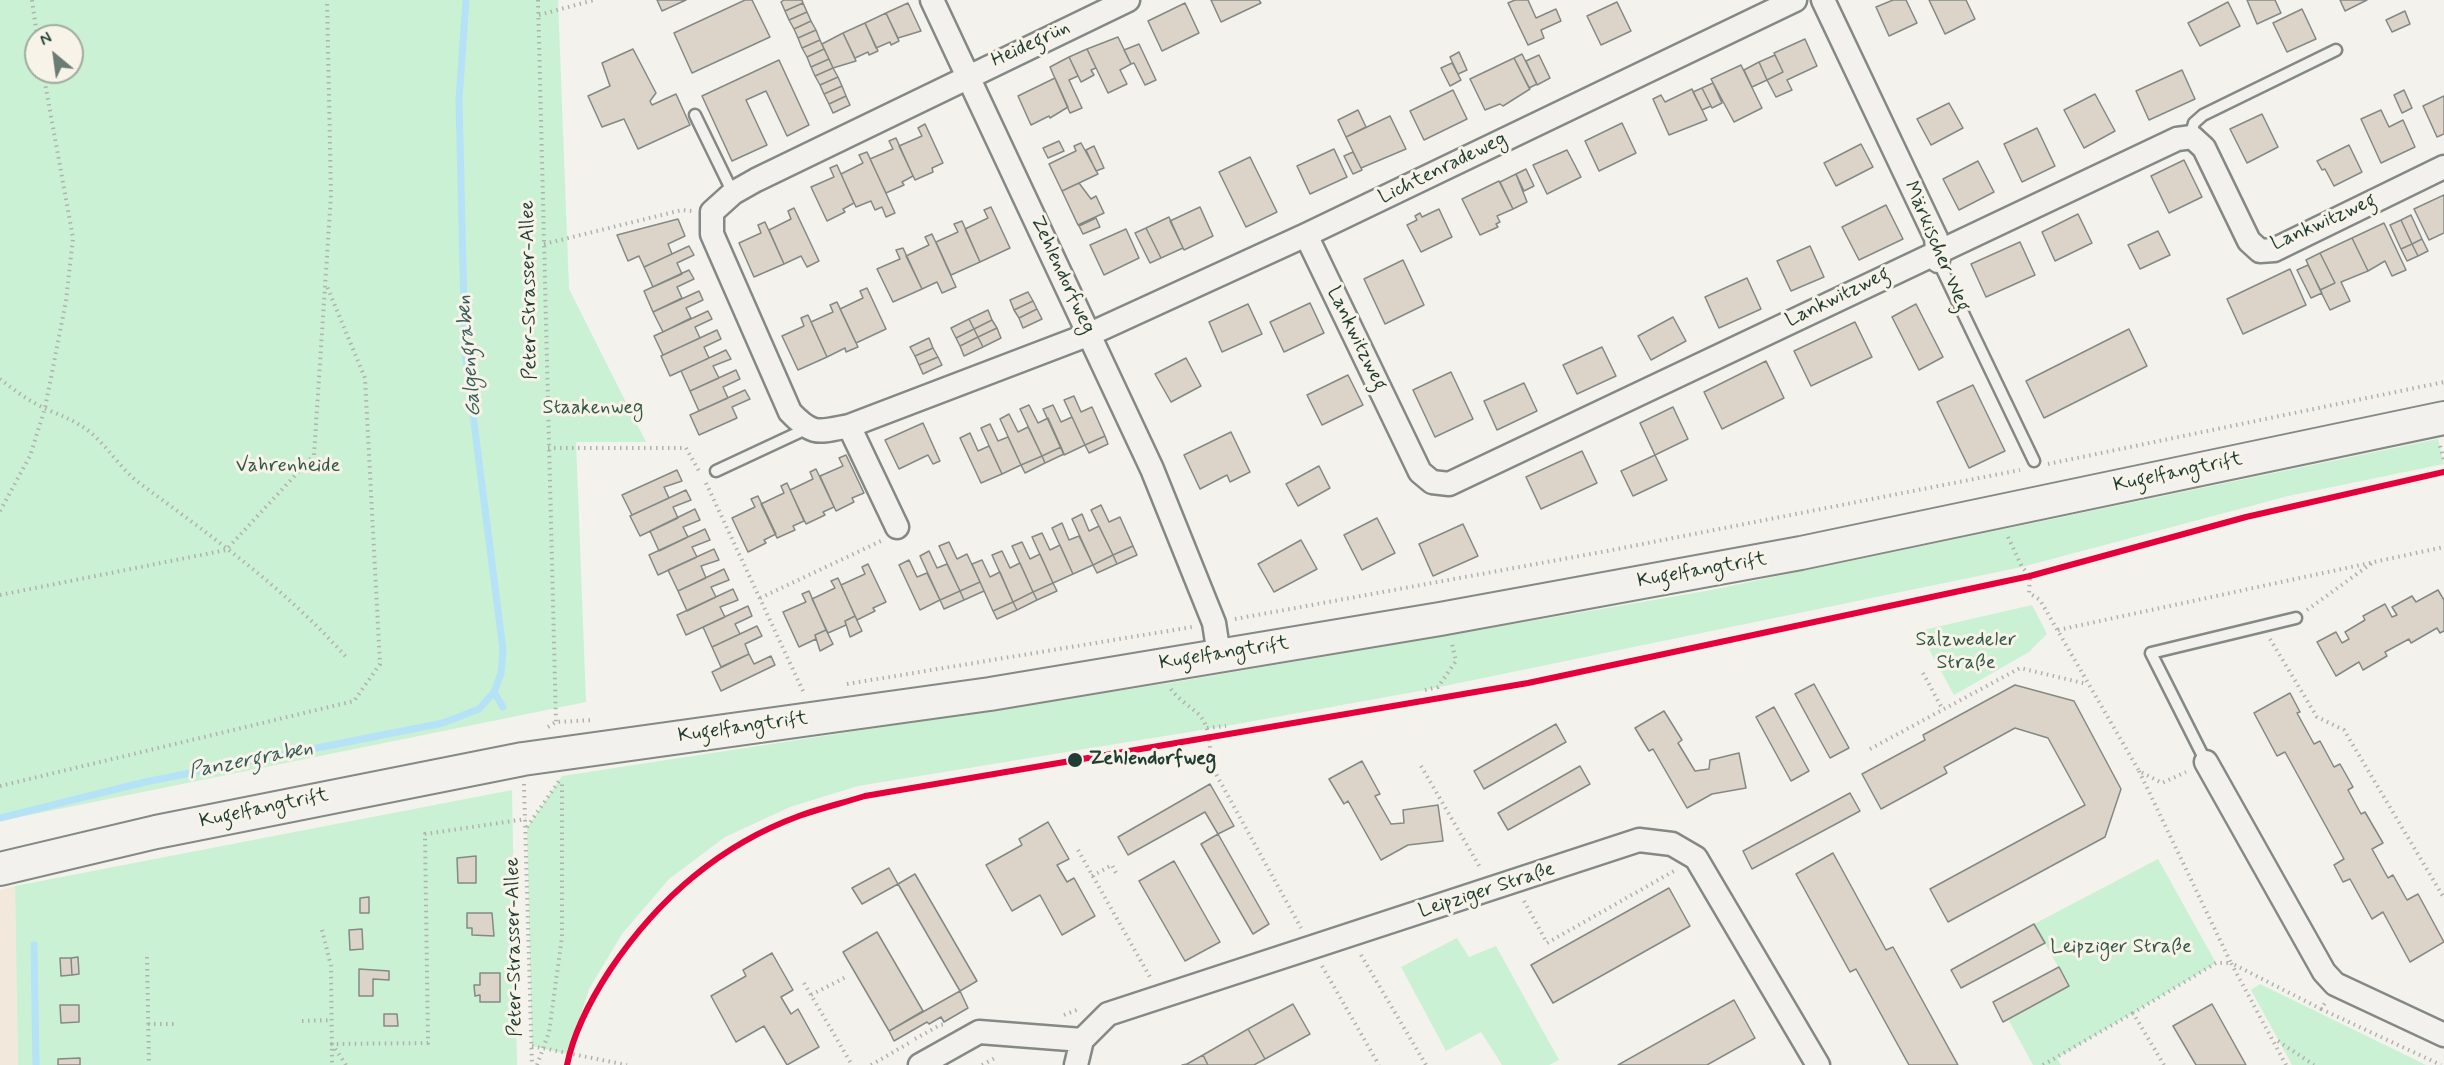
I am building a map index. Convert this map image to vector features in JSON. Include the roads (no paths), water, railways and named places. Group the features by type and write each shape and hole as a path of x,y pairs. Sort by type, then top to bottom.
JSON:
{"street":[{"name":"Zehlendorfweg","path":"932,0 1152,469 1214,623 1219,655"},
{"name":"Heidegrün","path":"968,76 1128,0"},
{"name":"Lichtenradeweg","path":"1090,334 1306,235 1795,0"},
{"name":"Märkischer Weg","path":"1823,0 1936,238 1937,256"},
{"path":"968,76 733,193 712,213 712,234 790,412 806,429 824,431 849,426 1090,334"},
{"name":"Lankwitzweg","path":"1306,235 1420,472 1432,482 1449,484 1937,256 2177,139 2190,137 2204,148 2249,241 2260,251 2274,250 2444,167"},
{"path":"849,426 897,527"},
{"name":"Kugelfangtrift","path":"0,869 156,832 523,759 990,694 1440,619 1789,555 2002,509 2441,428"},
{"path":"2206,762 2325,972 2335,984 2444,1035"},
{"name":"Leipziger Straße","path":"1082,1040 1108,1014 1639,840 1672,844 1696,858 1818,1065"},
{"path":"920,1065 979,1032 1082,1040 1076,1065"}],"lane":[{"path":"2190,137 2194,123 2203,115 2336,50"},
{"path":"695,115 733,193"},
{"name":"Märkischer Weg","path":"1937,256 2032,465"},
{"path":"716,471 806,429"},
{"path":"2206,762 2151,653 2264,628 2296,618"}],"waterway":[{"name":"Galgengraben","path":"466,0 459,100 465,352 503,650 501,673 494,692 503,707"},
{"name":"Panzergraben","path":"0,818 145,782 443,723 479,709 494,692"},
{"path":"34,945 36,1065"}],"place":[{"name":"Zehlendorfweg","path":"1075,760"}],"park label":[{"name":"Staakenweg","path":"593,409"},
{"name":"Vahrenheide","path":"288,467"},
{"name":"Salzwedeler Straße","path":"1966,652"}]}
